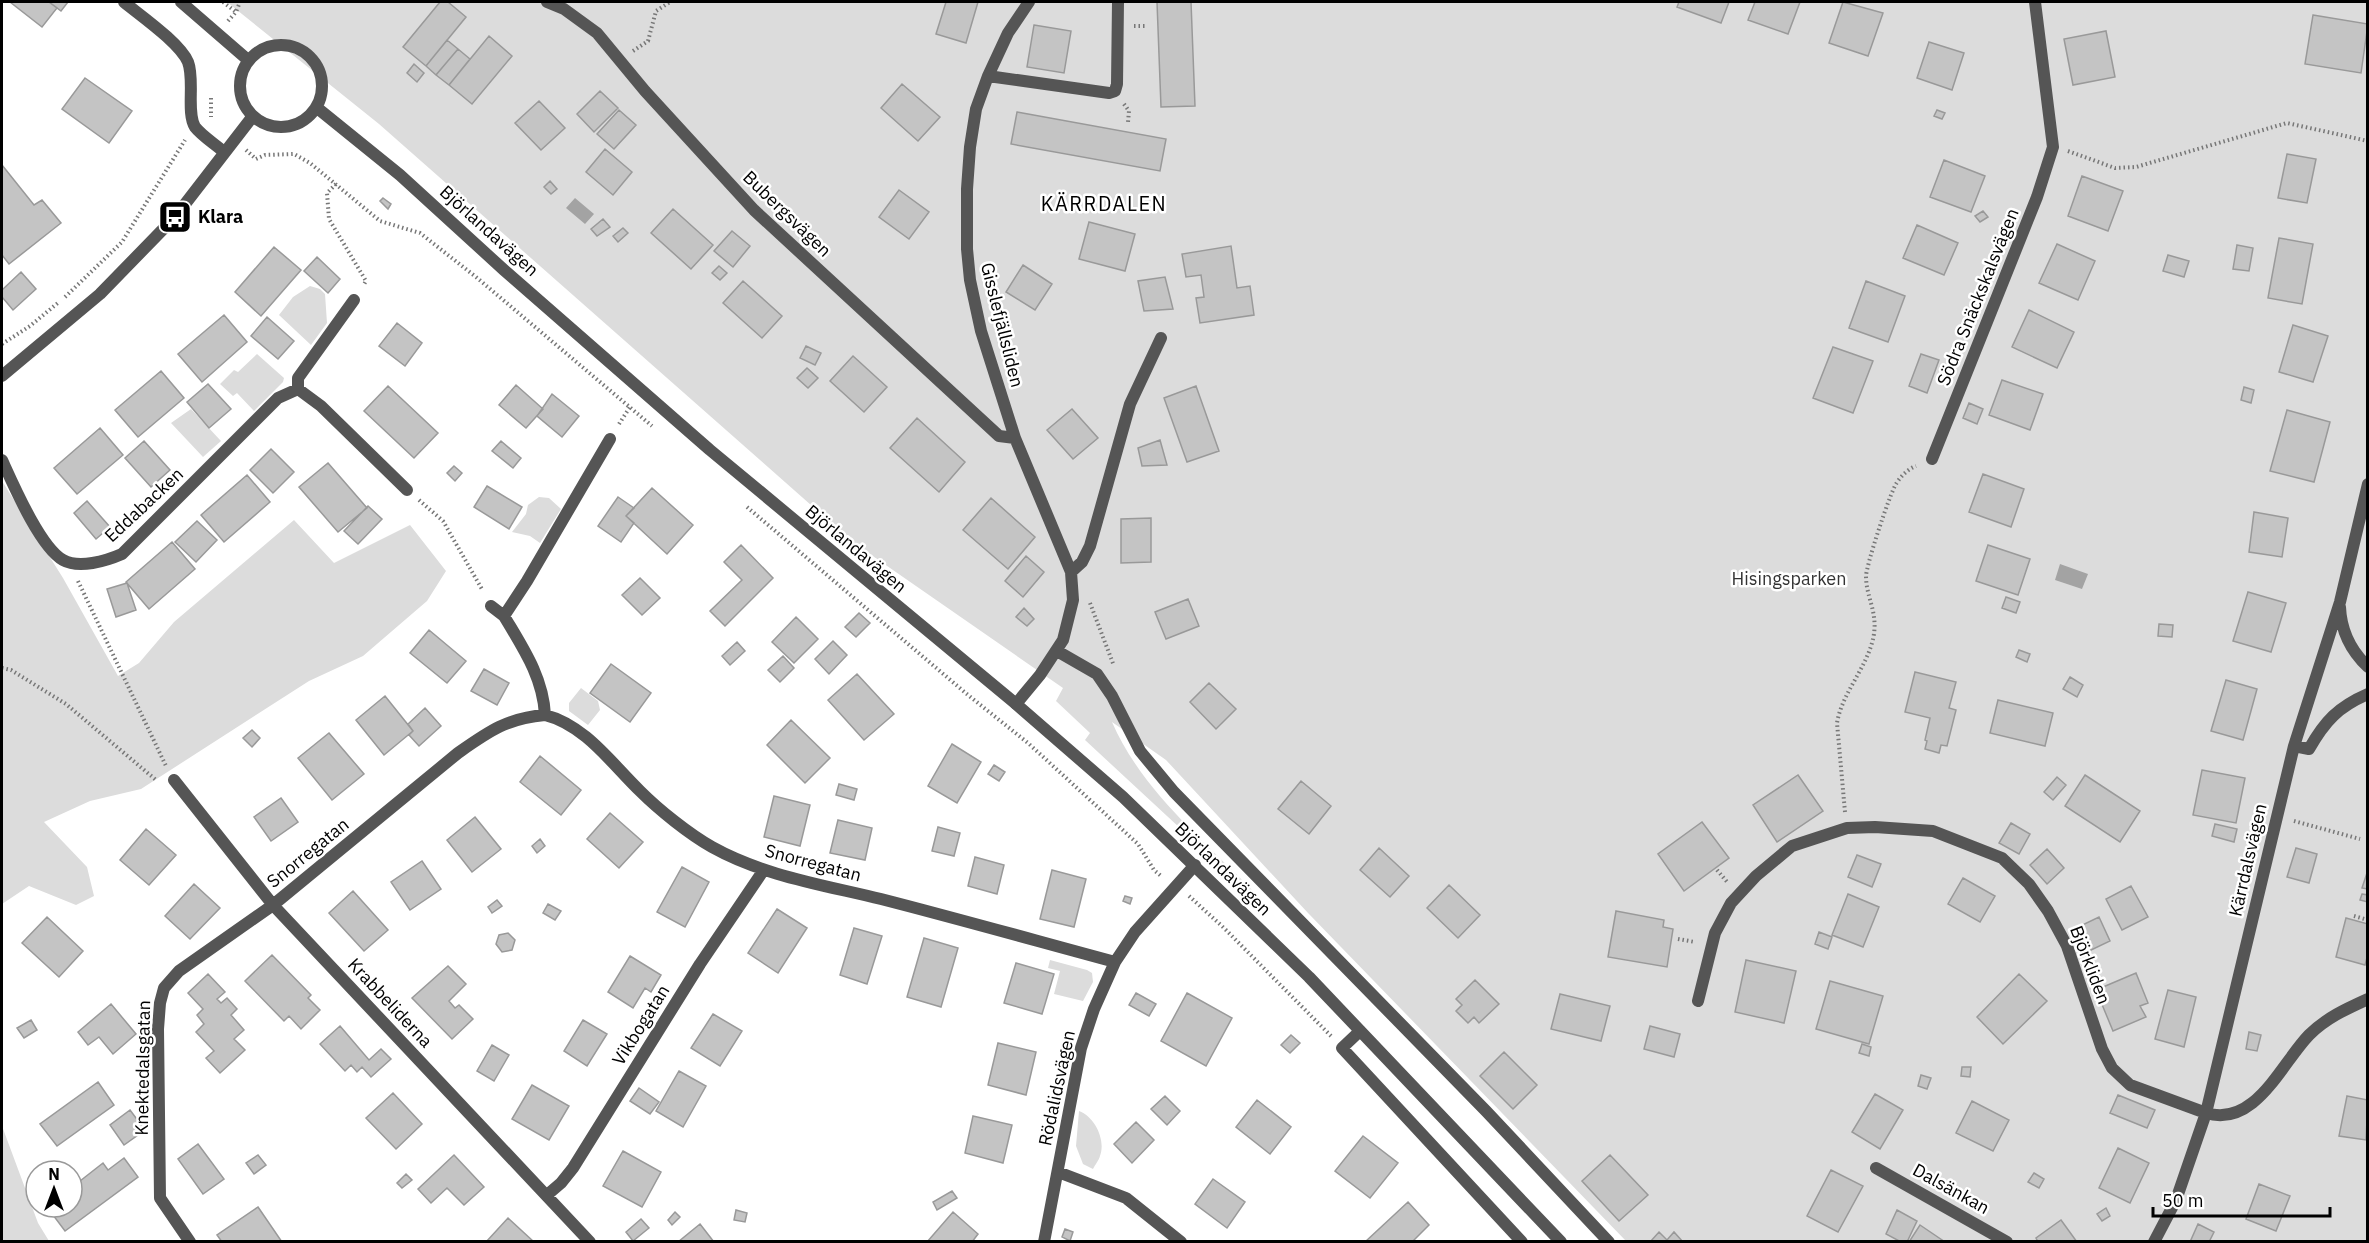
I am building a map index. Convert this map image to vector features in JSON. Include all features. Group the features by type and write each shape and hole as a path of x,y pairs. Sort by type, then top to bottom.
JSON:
{"street":[{"path":"124,2 179,47 188,62 191,78 191,113 195,126 224,152"},
{"path":"181,2 248,60"},
{"name":"Bubergsvägen","path":"547,2 564,9 597,33 707,160 754,210 999,436 1015,438"},
{"name":"Gisslefjällsliden","path":"1016,704 1063,640 1073,600 1071,572 1015,438 981,331 970,280 967,249 970,147 976,109 987,76 1008,33 1029,2"},
{"path":"987,76 1053,87 1109,93 1115,91 1118,2"},
{"path":"2036,2 2053,147"},
{"path":"277,44 288,45 304,52 316,64 322,80 321,97 316,107 303,120 285,127 266,124 253,116 242,102 239,87 241,73 248,60 261,49 277,44"},
{"name":"Björlandavägen","path":"316,107 400,175 526,290 710,450 1016,704 1123,796 1360,1031 1561,1242"},
{"path":"2,376 100,294 175,217 253,116"},
{"name":"Södra Snäckskalsvägen","path":"1932,459 2037,197 2053,147"},
{"path":"354,300 298,378 298,389 321,406 407,490"},
{"path":"1071,572 1082,562 1090,546 1130,404 1161,338"},
{"name":"Eddabacken","path":"78,564 106,561 122,554 278,398 298,389"},
{"path":"504,616 610,439"},
{"path":"2,460 21,501 52,552 64,561 78,564"},
{"name":"Kärrdalsvägen","path":"2154,1242 2176,1200 2206,1113 2294,746 2340,602 2367,484"},
{"path":"2340,602 2341,619 2349,644 2367,667"},
{"path":"491,606 504,616 528,656 540,683 545,715"},
{"name":"Björlandavägen","path":"1057,651 1097,674 1112,696 1140,751 1174,792 1478,1103 1609,1242"},
{"path":"2294,746 2309,749 2331,717 2346,705 2367,694"},
{"name":"Snorregatan","path":"273,905 458,753 489,731 522,718 545,715 570,725 600,751 642,794 709,845 763,871 928,911 1115,962"},
{"name":"Krabbeliderna","path":"174,780 273,905 590,1242"},
{"name":"Björkliden","path":"1698,1001 1715,933 1731,903 1756,876 1792,846 1847,828 1875,827 1932,836 2002,858 2029,884 2048,910 2067,946 2102,1049 2112,1068 2130,1085 2206,1113"},
{"name":"Rödalidsvägen","path":"1044,1242 1082,1048 1094,1009 1115,962 1135,932 1195,865"},
{"name":"Vikbogatan","path":"547,1195 573,1168 700,964 763,871"},
{"name":"Knektedalsgatan","path":"190,1242 160,1198 158,1078 160,1003 164,988 179,972 273,905"},
{"path":"2206,1113 2216,1116 2232,1114 2264,1093 2309,1035 2331,1016 2367,999"},
{"path":"1360,1031 1342,1048 1522,1242"},
{"name":"Dalsänkan","path":"1876,1168 2007,1242"},
{"path":"1058,1172 1126,1198 1181,1242"}],"path":[{"path":"223,2 236,12"},
{"path":"618,59 648,41 656,11 670,2"},
{"path":"2053,147 2115,168 2136,167 2287,123 2367,141"},
{"path":"2,344 30,326 66,296 122,242 172,159 195,126"},
{"path":"256,159 265,155 294,154 310,163 380,221 420,233 476,277 656,430"},
{"path":"336,184 327,193 329,219 366,281 354,300"},
{"path":"1847,828 1837,723 1839,710 1868,657 1874,637 1875,610 1866,575 1896,484 1909,469 1932,459"},
{"path":"407,490 443,521 491,606"},
{"path":"746,506 968,695 1028,743 1138,844 1154,870 1191,898 1224,928 1342,1048"},
{"path":"78,564 76,578 174,780"},
{"path":"2,668 11,670 66,704 148,772 161,786"},
{"path":"2277,817 2360,839"},
{"path":"2354,916 2367,920"}],"green space":[{"name":"Hisingsparken","path":"227,2 2367,2 2367,1241 1626,1241 1308,913 1166,760 1112,722 1124,746 1156,791 1253,891 1249,892 1085,740 1090,733 1056,701 1063,688 854,543 379,124"},
{"path":"310,286 320,289 325,294 327,323 311,345 279,315 293,297"},
{"path":"257,354 284,378 283,382 254,411 237,393 233,396 220,384 234,370 238,372"},
{"path":"191,409 221,441 203,457 171,423"},
{"path":"2,481 63,578 118,676 139,663 174,622 294,520 334,563 410,525 446,571 427,601 363,656 309,681 141,789 90,801 44,822 87,867 94,896 76,905 29,886 2,904"},
{"path":"539,497 549,498 561,509 540,543 530,536 512,532 526,514 528,505"},
{"path":"581,688 598,701 600,710 588,725 569,711 569,703"},
{"path":"1050,960 1092,973 1093,982 1083,1001 1054,994 1060,971 1048,968"},
{"path":"1079,1111 1090,1118 1098,1130 1102,1143 1099,1158 1093,1169 1083,1164 1076,1146"},
{"path":"2,1126 24,1185 24,1219 37,1219 49,1241 2,1241"}],"shaded area":[{"path":"575,198 594,214 585,224 566,208"},
{"path":"2060,564 2088,574 2082,589 2055,580"}],"building":[{"path":"10,2 49,2 57,8 42,27"},
{"path":"49,2 68,2 61,11"},
{"path":"440,2 448,2 466,17 426,66 403,47"},
{"path":"946,2 978,2 966,43 936,34"},
{"path":"1157,2 1191,2 1195,106 1161,107"},
{"path":"1679,2 1729,2 1721,23 1677,7"},
{"path":"1755,2 1800,2 1788,34 1748,20"},
{"path":"1843,2 1883,13 1868,56 1829,43"},
{"path":"2313,15 2368,24 2361,73 2305,64"},
{"path":"1034,25 1071,31 1064,73 1027,67"},
{"path":"2106,31 2115,77 2073,85 2064,39"},
{"path":"489,36 512,56 472,104 449,85"},
{"path":"447,40 458,49 436,75 426,66"},
{"path":"1929,42 1964,53 1952,90 1917,78"},
{"path":"458,49 470,59 449,85 436,75"},
{"path":"414,64 424,73 417,82 407,73"},
{"path":"85,78 132,111 109,143 62,109"},
{"path":"902,84 940,117 918,141 881,108"},
{"path":"600,91 618,108 594,132 577,114"},
{"path":"539,101 565,128 541,150 515,123"},
{"path":"619,110 636,125 614,149 597,134"},
{"path":"1937,110 1945,113 1942,119 1934,116"},
{"path":"1017,112 1166,139 1160,171 1011,144"},
{"path":"605,149 632,172 613,195 586,172"},
{"path":"2287,154 2316,159 2307,203 2278,198"},
{"path":"1944,160 1985,176 1971,212 1930,197"},
{"path":"2,165 34,205 42,200 61,223 9,264 2,255"},
{"path":"2082,176 2123,191 2108,231 2068,216"},
{"path":"550,181 557,189 551,194 544,187"},
{"path":"899,190 929,212 909,239 879,217"},
{"path":"383,198 391,204 388,209 380,201"},
{"path":"673,209 713,245 691,269 651,233"},
{"path":"1983,211 1988,217 1980,222 1975,216"},
{"path":"603,219 610,227 597,236 591,229"},
{"path":"1089,222 1135,234 1125,271 1079,259"},
{"path":"1917,225 1958,243 1944,275 1903,258"},
{"path":"623,228 628,233 618,242 613,236"},
{"path":"732,231 750,246 733,267 714,251"},
{"path":"2279,238 2313,244 2302,304 2268,298"},
{"path":"2057,244 2095,261 2078,300 2039,283"},
{"path":"2237,245 2253,248 2249,271 2233,269"},
{"path":"1231,246 1237,288 1250,286 1254,315 1200,323 1196,298 1204,297 1201,275 1186,277 1182,254"},
{"path":"274,247 301,270 261,316 235,292"},
{"path":"2168,255 2189,261 2184,277 2163,271"},
{"path":"317,257 340,279 328,293 304,271"},
{"path":"1023,265 1052,284 1035,310 1006,292"},
{"path":"719,266 727,273 720,280 712,273"},
{"path":"21,272 36,289 13,310 2,297 2,290"},
{"path":"1165,277 1173,309 1144,311 1138,281"},
{"path":"743,281 782,316 762,338 723,303"},
{"path":"1866,281 1905,296 1888,342 1849,328"},
{"path":"2029,310 2074,332 2057,368 2012,347"},
{"path":"224,315 247,342 202,382 178,354"},
{"path":"267,317 294,341 278,359 251,336"},
{"path":"397,323 422,343 405,366 379,346"},
{"path":"2293,325 2328,336 2313,382 2279,372"},
{"path":"806,346 821,353 815,365 800,358"},
{"path":"1833,347 1873,361 1853,413 1813,398"},
{"path":"1921,354 1939,360 1927,393 1909,386"},
{"path":"853,356 887,387 864,412 830,381"},
{"path":"807,368 818,378 808,388 797,378"},
{"path":"161,371 184,398 138,437 115,410"},
{"path":"2002,380 2043,394 2030,430 1989,415"},
{"path":"208,384 231,409 209,428 187,402"},
{"path":"516,385 543,409 526,428 499,405"},
{"path":"388,386 438,433 414,458 364,411"},
{"path":"1196,386 1219,451 1187,462 1164,398"},
{"path":"2244,387 2254,390 2251,403 2241,400"},
{"path":"552,394 579,416 562,437 537,416"},
{"path":"1969,403 1983,409 1977,424 1963,418"},
{"path":"1072,409 1098,438 1073,459 1047,430"},
{"path":"2287,410 2330,422 2314,482 2270,471"},
{"path":"917,418 965,462 939,492 890,448"},
{"path":"100,428 123,455 77,494 54,468"},
{"path":"1160,440 1167,465 1142,466 1138,448"},
{"path":"144,441 170,470 151,487 125,458"},
{"path":"501,441 521,458 513,468 492,451"},
{"path":"271,449 294,472 273,493 250,470"},
{"path":"328,463 367,508 338,532 299,487"},
{"path":"454,466 462,473 455,481 447,473"},
{"path":"1983,474 2024,489 2011,527 1969,512"},
{"path":"247,475 270,502 224,542 201,515"},
{"path":"487,486 522,507 509,529 474,507"},
{"path":"652,488 693,525 667,554 626,516"},
{"path":"618,497 634,508 626,516 634,523 621,542 598,526"},
{"path":"991,498 1035,537 1008,569 963,530"},
{"path":"87,501 110,527 96,539 74,513"},
{"path":"368,506 382,519 358,544 344,531"},
{"path":"2254,512 2288,518 2282,557 2249,552"},
{"path":"1151,518 1151,562 1121,563 1121,519"},
{"path":"197,521 217,540 196,562 175,542"},
{"path":"172,542 195,569 149,609 126,582"},
{"path":"741,545 773,578 725,626 710,611 742,580 724,562"},
{"path":"1988,545 2030,559 2018,595 1976,581"},
{"path":"1026,556 1044,572 1023,597 1005,581"},
{"path":"640,578 660,598 642,615 622,595"},
{"path":"127,583 136,610 116,617 107,589"},
{"path":"2248,592 2286,603 2271,652 2233,641"},
{"path":"2006,597 2020,602 2016,613 2002,608"},
{"path":"1188,599 1199,626 1166,639 1155,612"},
{"path":"1024,608 1034,619 1027,626 1016,617"},
{"path":"859,613 870,623 856,637 845,627"},
{"path":"796,617 818,639 794,663 772,642"},
{"path":"2159,624 2173,625 2172,637 2158,636"},
{"path":"429,630 466,661 447,683 410,653"},
{"path":"833,641 847,655 829,674 815,659"},
{"path":"737,642 745,651 730,665 722,656"},
{"path":"2019,650 2030,654 2027,662 2016,657"},
{"path":"783,656 794,668 780,682 768,670"},
{"path":"611,664 651,693 630,722 590,693"},
{"path":"484,669 509,683 497,705 471,691"},
{"path":"1915,672 1956,682 1949,708 1956,710 1947,746 1941,745 1939,753 1925,749 1930,718 1905,712"},
{"path":"857,674 894,714 864,740 828,700"},
{"path":"2070,677 2083,685 2077,697 2063,689"},
{"path":"2226,680 2257,689 2243,740 2211,731"},
{"path":"1209,683 1236,709 1216,729 1190,702"},
{"path":"385,696 413,731 384,755 356,720"},
{"path":"1998,700 2053,713 2045,746 1990,733"},
{"path":"425,708 441,726 419,746 409,735 413,731 408,724"},
{"path":"791,720 830,758 805,783 767,745"},
{"path":"252,730 260,738 252,747 243,738"},
{"path":"329,733 364,774 332,800 298,758"},
{"path":"952,744 981,762 957,803 928,786"},
{"path":"540,756 581,790 561,815 520,782"},
{"path":"994,765 1005,772 999,781 988,774"},
{"path":"2202,770 2245,778 2236,823 2193,815"},
{"path":"1798,775 1823,811 1777,842 1753,805"},
{"path":"2085,775 2140,811 2120,842 2065,806"},
{"path":"2057,777 2066,785 2053,800 2044,792"},
{"path":"1301,781 1331,806 1309,834 1278,809"},
{"path":"839,784 857,789 854,800 836,795"},
{"path":"774,796 810,805 800,846 764,837"},
{"path":"281,798 298,822 271,841 254,817"},
{"path":"610,813 643,842 619,868 587,839"},
{"path":"475,817 501,849 472,872 447,840"},
{"path":"838,820 872,828 865,860 830,853"},
{"path":"1702,822 1729,858 1684,891 1658,854"},
{"path":"2011,823 2030,834 2019,854 1999,843"},
{"path":"2215,824 2237,829 2234,842 2212,836"},
{"path":"938,827 960,833 954,856 932,851"},
{"path":"146,829 176,855 149,885 120,860"},
{"path":"540,839 545,846 537,853 532,846"},
{"path":"1379,848 1409,876 1390,897 1360,870"},
{"path":"2296,848 2317,854 2309,883 2287,877"},
{"path":"2047,849 2064,868 2047,884 2030,865"},
{"path":"1857,855 1881,864 1872,887 1848,877"},
{"path":"975,857 1004,865 997,894 968,886"},
{"path":"422,861 441,889 410,910 391,882"},
{"path":"682,867 709,882 685,927 657,912"},
{"path":"1052,870 1086,879 1074,927 1040,919"},
{"path":"2368,870 2368,889 2362,888"},
{"path":"1963,878 1995,896 1980,922 1948,904"},
{"path":"194,884 220,908 190,939 165,916"},
{"path":"1449,885 1480,915 1458,938 1427,908"},
{"path":"2131,886 2148,917 2122,930 2106,899"},
{"path":"353,891 388,930 364,951 329,913"},
{"path":"1848,894 1879,907 1863,947 1832,935"},
{"path":"2362,894 2368,895 2368,902 2360,900"},
{"path":"1125,896 1132,898 1130,904 1123,901"},
{"path":"497,900 502,906 492,913 488,907"},
{"path":"548,904 561,911 555,920 543,913"},
{"path":"777,909 807,928 778,973 748,953"},
{"path":"1616,911 1664,920 1663,927 1673,929 1667,967 1608,957"},
{"path":"47,917 83,951 59,977 22,943"},
{"path":"2099,917 2110,941 2087,952 2076,928"},
{"path":"2346,918 2368,924 2368,954 2365,965 2336,957"},
{"path":"854,928 882,936 867,984 840,975"},
{"path":"1819,932 1832,937 1828,949 1815,944"},
{"path":"508,933 515,940 512,950 502,952 496,944 499,935"},
{"path":"924,938 958,948 941,1007 907,997"},
{"path":"272,955 311,995 308,998 320,1010 301,1029 289,1016 284,1021 245,981"},
{"path":"630,956 661,975 651,992 645,988 633,1008 608,992"},
{"path":"1746,960 1796,971 1784,1023 1735,1012"},
{"path":"1016,963 1054,974 1042,1014 1004,1003"},
{"path":"448,966 466,984 449,1001 455,1008 459,1005 473,1019 452,1039 412,998"},
{"path":"2136,973 2148,1003 2140,1006 2146,1017 2113,1031 2096,990"},
{"path":"208,974 225,992 217,999 221,1003 227,998 237,1009 231,1015 244,1030 234,1039 245,1050 220,1073 206,1058 214,1051 196,1032 204,1024 197,1015 203,1009 188,993"},
{"path":"2019,974 2047,1001 2003,1044 1977,1017"},
{"path":"1475,980 1499,1004 1479,1023 1474,1017 1468,1023 1456,1011 1462,1005 1456,999"},
{"path":"1830,981 1883,996 1869,1044 1816,1029"},
{"path":"2168,990 2196,997 2184,1047 2155,1039"},
{"path":"1136,993 1156,1004 1149,1016 1129,1005"},
{"path":"1187,993 1232,1018 1206,1066 1161,1041"},
{"path":"1560,994 1610,1006 1601,1041 1551,1029"},
{"path":"111,1004 136,1034 113,1054 99,1037 88,1045 78,1032"},
{"path":"713,1014 742,1031 720,1066 691,1048"},
{"path":"31,1020 37,1030 24,1038 17,1028"},
{"path":"583,1020 607,1034 587,1066 564,1051"},
{"path":"340,1026 369,1060 381,1049 391,1059 371,1077 362,1067 357,1072 351,1065 345,1071 320,1044"},
{"path":"1650,1026 1680,1034 1674,1057 1644,1049"},
{"path":"2249,1032 2261,1035 2257,1051 2246,1049"},
{"path":"1291,1035 1300,1043 1290,1053 1281,1045"},
{"path":"998,1043 1036,1052 1026,1095 988,1085"},
{"path":"1862,1044 1871,1047 1869,1056 1859,1053"},
{"path":"492,1045 509,1055 494,1081 477,1071"},
{"path":"1504,1052 1537,1085 1513,1109 1480,1076"},
{"path":"1962,1067 1971,1067 1970,1077 1961,1076"},
{"path":"679,1071 706,1086 683,1127 656,1111"},
{"path":"1921,1075 1931,1078 1927,1089 1918,1086"},
{"path":"98,1082 114,1105 57,1146 40,1124"},
{"path":"532,1085 569,1106 549,1140 512,1119"},
{"path":"639,1088 659,1102 650,1114 630,1101"},
{"path":"393,1093 422,1124 396,1149 366,1118"},
{"path":"1875,1094 1903,1110 1880,1149 1852,1132"},
{"path":"2118,1095 2155,1110 2147,1128 2110,1113"},
{"path":"1165,1096 1180,1111 1167,1125 1151,1109"},
{"path":"2347,1096 2368,1100 2366,1140 2339,1136"},
{"path":"1257,1100 1291,1127 1270,1154 1236,1127"},
{"path":"1972,1101 2009,1120 1993,1151 1956,1133"},
{"path":"130,1110 145,1130 124,1145 110,1125"},
{"path":"973,1116 1012,1125 1003,1163 965,1153"},
{"path":"1136,1122 1154,1140 1132,1163 1114,1144"},
{"path":"1363,1136 1398,1163 1370,1198 1335,1171"},
{"path":"198,1144 224,1179 203,1194 178,1159"},
{"path":"2118,1148 2149,1163 2130,1203 2099,1188"},
{"path":"623,1151 661,1172 642,1207 603,1186"},
{"path":"258,1155 266,1165 254,1174 246,1163"},
{"path":"454,1155 484,1187 464,1205 447,1188 431,1203 418,1189"},
{"path":"1610,1155 1648,1195 1619,1221 1582,1181"},
{"path":"124,1158 138,1177 84,1217 84,1178 103,1163 108,1170"},
{"path":"1831,1170 1863,1186 1838,1232 1807,1216"},
{"path":"2034,1173 2044,1179 2039,1188 2028,1182"},
{"path":"406,1174 412,1180 402,1188 397,1183"},
{"path":"1213,1179 1245,1202 1227,1228 1195,1204"},
{"path":"2259,1184 2290,1196 2276,1231 2246,1219"},
{"path":"952,1191 957,1198 937,1210 933,1202"},
{"path":"1408,1202 1429,1225 1412,1242 1365,1242"},
{"path":"258,1207 282,1242 222,1242 217,1235"},
{"path":"2106,1208 2110,1216 2102,1221 2097,1214"},
{"path":"736,1210 747,1213 745,1222 734,1220"},
{"path":"1897,1210 1917,1221 1907,1242 1901,1242 1886,1234"},
{"path":"675,1212 680,1217 672,1225 668,1220"},
{"path":"953,1212 978,1234 972,1242 927,1242"},
{"path":"508,1218 534,1242 486,1242"},
{"path":"56,1219 81,1219 65,1231"},
{"path":"641,1219 649,1228 633,1241 626,1232"},
{"path":"2061,1220 2077,1242 2038,1242 2036,1238"},
{"path":"700,1224 714,1242 678,1242"},
{"path":"2198,1224 2214,1232 2209,1242 2190,1242"},
{"path":"1920,1225 1945,1242 1909,1242"},
{"path":"1065,1229 1073,1232 1070,1241 1062,1237"},
{"path":"1659,1232 1667,1240 1674,1232 1683,1242 1650,1242"}],"place":[{"name":"Klara","path":"175,217"}],"district":[{"name":"KÄRRDALEN","path":"1104,204"}]}
